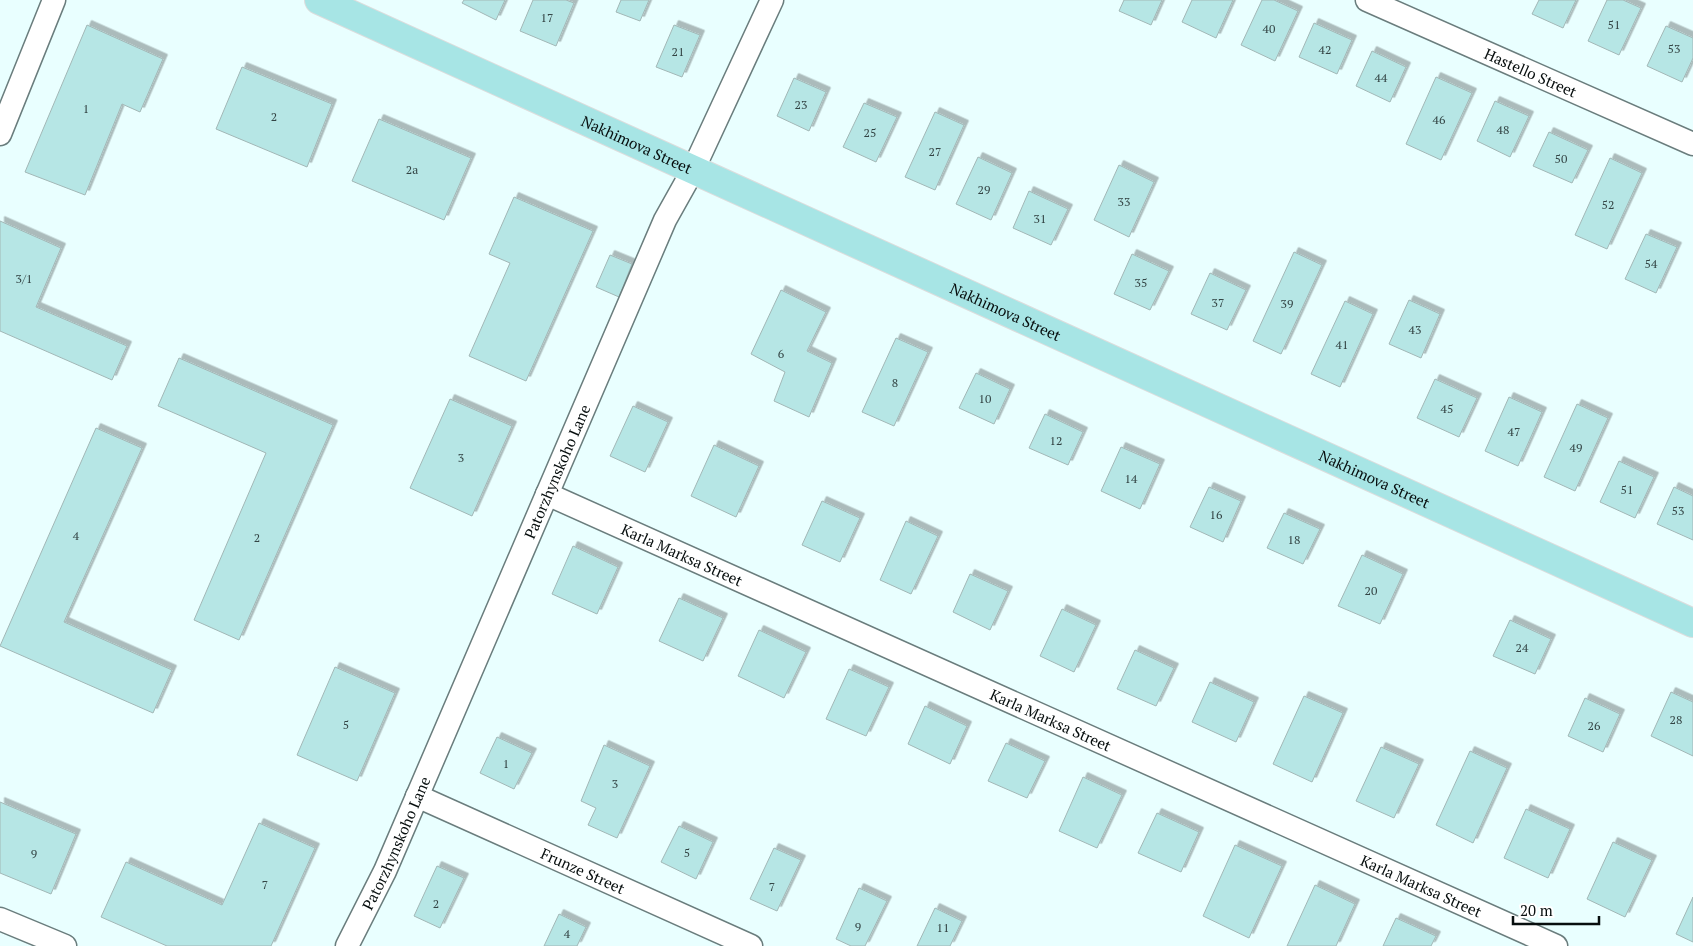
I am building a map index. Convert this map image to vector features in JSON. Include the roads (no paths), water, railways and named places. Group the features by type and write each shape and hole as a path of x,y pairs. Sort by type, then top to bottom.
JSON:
{"main road":[{"name":"Nakhimova Street","path":"319,0 1693,623"}],"street":[{"path":"0,134 54,0"},
{"name":"Patorzhynskoho Lane","path":"347,946 385,871 665,220 693,170 772,0"},
{"name":"Hastello Street","path":"1367,0 1693,144"},
{"name":"Karla Marksa Street","path":"547,494 1556,946"},
{"name":"Frunze Street","path":"417,796 751,946"},
{"path":"2,925 65,946"}]}
